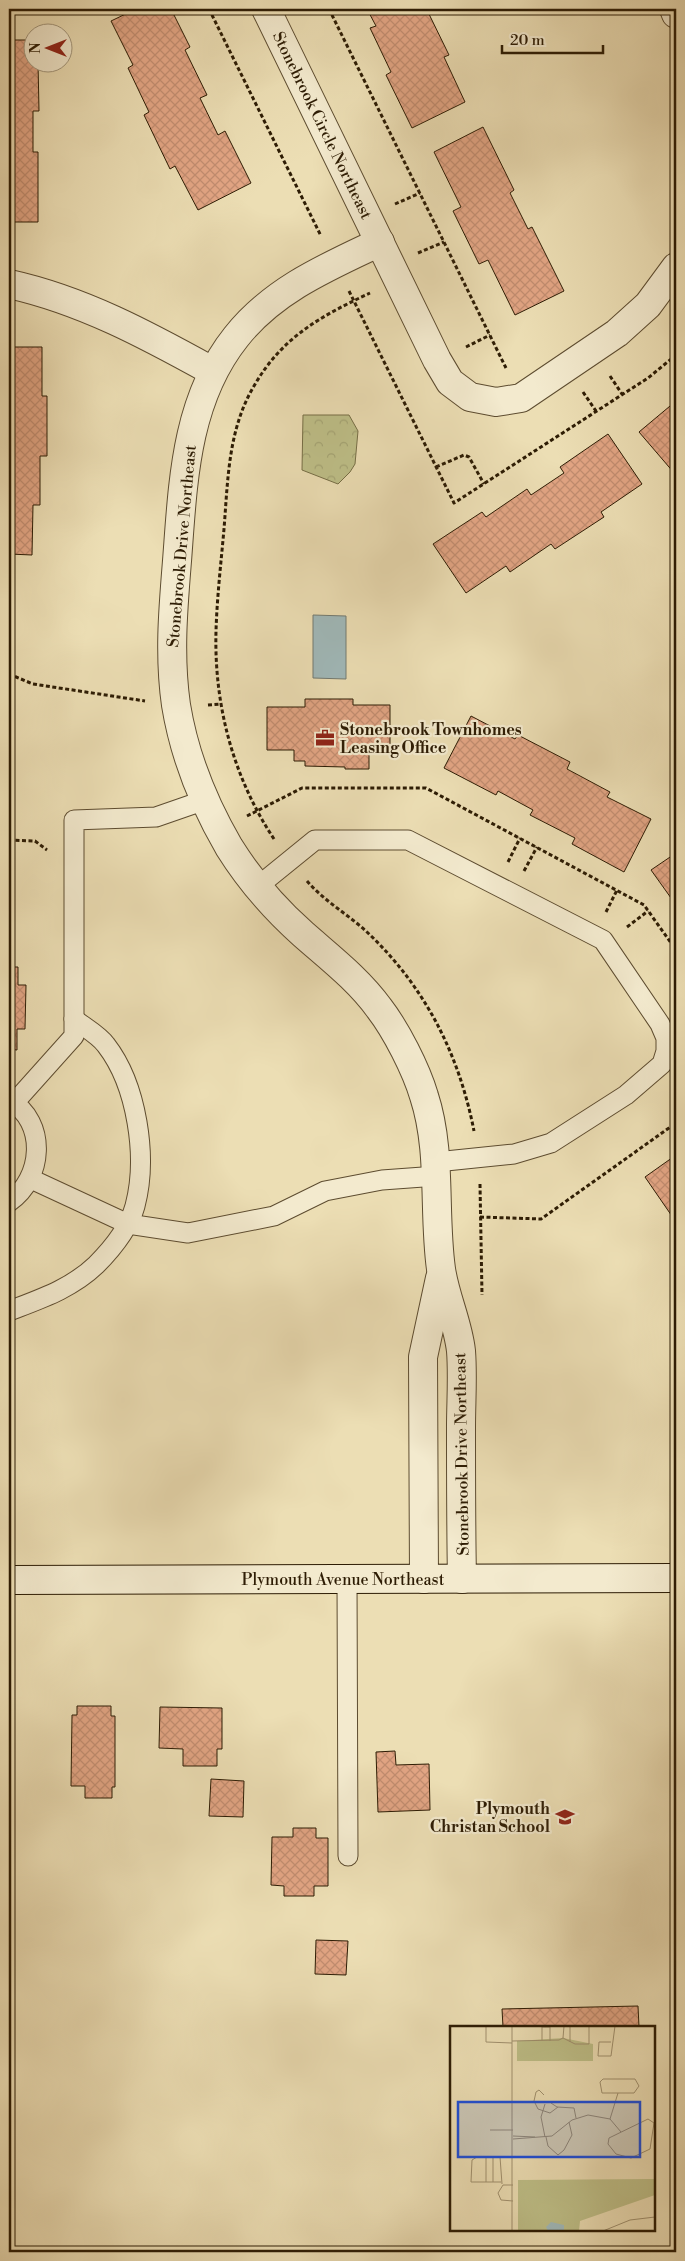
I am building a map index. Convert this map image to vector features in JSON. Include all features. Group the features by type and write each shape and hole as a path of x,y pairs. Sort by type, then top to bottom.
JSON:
{"street":[{"name":"Stonebrook Circle Northeast","path":"266,9 437,360 450,382 470,398 496,402 521,398 617,332 648,305 676,267"},
{"path":"674,9 676,14"},
{"path":"9,284 44,292 92,310 165,345 212,371 234,339 254,315 279,295 305,278 380,242"},
{"name":"Stonebrook Drive Northeast","path":"212,371 191,430 183,484 170,644 176,706 186,749 205,800 228,846 257,887 300,932 341,966 380,1008 409,1059 425,1097 436,1169 442,1271 461,1349 462,1579"},
{"name":"Stonebrook Drive Northeast","path":"424,1579 423,1357 442,1271"},
{"name":"Plymouth Avenue Northeast","path":"9,1580 676,1578"}],"lane":[{"path":"9,1202 18,1196 31,1179 37,1159 36,1138 28,1119 11,1101 74,1036 74,820 156,817 205,800"},
{"path":"31,1179 128,1224 188,1233 234,1225 274,1216 326,1191 436,1169 478,1158 514,1154 551,1143 626,1095 662,1064 666,1051 666,1038 660,1024 603,940 408,840 315,840 257,887"},
{"path":"9,1311 59,1292 95,1266 120,1238 135,1206 141,1170 137,1118 122,1072 106,1044 74,1019"},
{"path":"348,1580 348,1856"}],"path":[{"path":"329,9 521,398"},
{"path":"392,209 394,205 420,193"},
{"path":"412,250 419,253 444,242"},
{"path":"398,279 317,319 289,342 260,378 240,413 231,443 216,631 217,674 228,740 240,775 257,811 290,860 309,884 367,932 394,960 417,990 439,1024 456,1062 468,1100 478,1158 482,1300"},
{"path":"436,467 464,455 469,458 484,484"},
{"path":"9,674 33,684 176,706 221,704"},
{"path":"510,869 508,861 520,838"},
{"path":"9,840 35,841 44,846 49,853"},
{"path":"520,873 524,871 537,847"},
{"path":"604,918 617,890"},
{"path":"621,930 648,911"},
{"path":"480,1217 541,1219 676,1123"}],"green space":[{"path":"303,415 349,415 358,431 355,464 338,484 302,470"}],"water":[{"path":"313,615 346,616 346,679 313,678"}],"building":[{"path":"136,9 171,9 190,47 185,50 207,95 200,98 218,135 225,131 251,183 198,210 175,166 170,169 144,115 149,112 128,68 133,65 111,21"},
{"path":"367,9 430,9 427,10 449,55 444,57 465,102 412,128 386,75 391,72 370,28 376,26"},
{"path":"9,40 22,40 22,72 38,72 39,111 33,111 33,152 38,152 38,222 9,222"},
{"path":"483,127 514,190 510,193 528,229 532,227 564,291 515,315 488,260 479,264 453,211 461,207 434,152"},
{"path":"9,347 42,347 42,396 47,396 47,456 40,456 40,505 33,505 32,555 9,554"},
{"path":"676,401 676,473 675,474 639,432"},
{"path":"608,434 642,484 601,512 604,517 555,549 551,544 510,572 506,566 466,593 433,544 482,512 486,517 527,489 531,495 564,473 560,467"},
{"path":"305,699 353,699 353,705 390,705 390,752 369,752 369,769 345,769 345,767 305,766 305,761 294,761 294,750 267,750 267,707 305,707"},
{"path":"471,716 515,739 518,735 570,762 567,769 610,792 607,797 651,819 624,872 572,844 575,838 530,815 533,810 498,791 496,795 444,768"},
{"path":"676,853 676,905 651,870"},
{"path":"9,967 18,967 18,985 26,985 25,1029 17,1029 17,1050 9,1049"},
{"path":"676,1155 676,1222 645,1177"},
{"path":"77,1706 111,1706 111,1716 115,1716 115,1787 112,1787 112,1798 85,1798 85,1786 71,1786 72,1715 77,1715"},
{"path":"160,1707 222,1708 222,1749 217,1749 217,1766 183,1766 183,1749 159,1748"},
{"path":"395,1751 396,1765 429,1764 430,1810 378,1812 376,1752"},
{"path":"211,1779 244,1781 243,1817 209,1816"},
{"path":"293,1828 316,1828 316,1838 328,1838 328,1886 314,1886 314,1896 284,1896 284,1886 271,1885 272,1837 293,1837"},
{"path":"316,1940 348,1941 346,1975 315,1974"},
{"path":"638,2006 639,2026 503,2026 502,2009"}],"place":[{"name":"Stonebrook Townhomes Leasing Office","path":"325,738"},
{"name":"Plymouth Christan School","path":"565,1817"}]}
